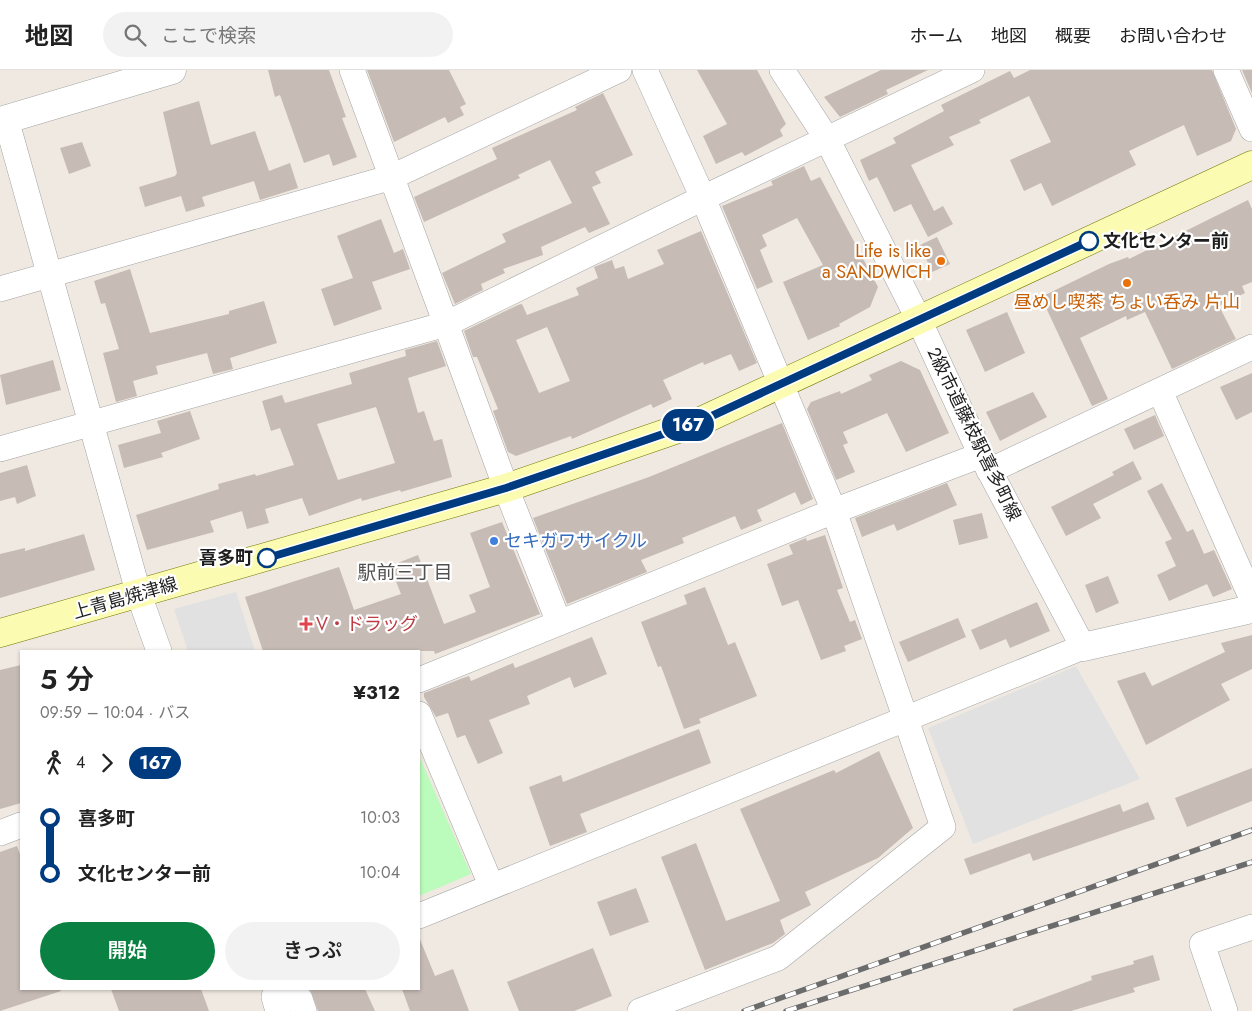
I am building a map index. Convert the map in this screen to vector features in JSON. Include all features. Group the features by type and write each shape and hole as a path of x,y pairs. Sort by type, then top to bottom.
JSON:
{"main road":[{"name":"上青島焼津線","path":"0,633 139,595 506,488 701,421 1252,165"}],"street":[{"path":"159,650 139,595 51,275 3,120 172,70"},
{"path":"352,70 506,488 559,622"},
{"path":"0,289 392,178 619,70"},
{"path":"640,1011 778,958 944,827 834,511 703,198 645,70"},
{"name":"2級市道藤枝駅喜多町線","path":"782,70 827,139 919,320 985,463 1083,647"},
{"path":"0,449 446,324 703,198 972,70"},
{"path":"1226,70 1252,129"},
{"path":"420,680 834,511 985,463 1160,390 1252,347"},
{"path":"1160,390 1252,599"},
{"path":"420,916 491,885 1083,647 1252,609"},
{"path":"420,716 491,885"},
{"path":"0,833 20,826"},
{"path":"1225,1011 1202,944 1252,927"},
{"path":"276,990 274,997 278,1011"},
{"path":"292,990 300,999 304,1011"}],"green space":[{"path":"420,758 471,874 420,896"}],"shaded area":[{"path":"236,592 255,650 188,650 174,609"},
{"path":"1076,666 1140,779 973,844 928,728"}],"building":[{"path":"268,70 329,70 346,117 342,118 357,157 333,166 329,154 304,163 280,95 275,97"},
{"path":"367,70 449,70 466,104 460,107 464,115 448,123 445,117 394,142"},
{"path":"697,70 757,70 786,124 780,130 783,136 745,156 742,152 716,164 703,136 727,124"},
{"path":"881,70 928,70 886,90 888,94 840,117 824,97"},
{"path":"1030,70 1212,70 1236,129 1231,141 1197,156 1184,125 1129,151 1136,165 1052,206 1041,183 1024,191 1010,160 1051,142 1029,96 979,120 981,123 949,137 954,145 911,165 934,211 943,206 953,224 928,237 911,204 894,212 877,177 869,181 860,160 896,143 893,138 944,111 941,105 1010,71 1014,78"},
{"path":"1242,70 1252,70 1252,93"},
{"path":"603,93 633,155 595,172 601,183 592,187 610,224 589,233 585,227 541,247 543,255 503,269 505,273 481,284 483,290 455,304 442,273 506,242 502,234 572,203 550,160 518,175 520,178 424,222 414,197 497,159 492,148 577,110 575,107"},
{"path":"199,101 211,145 255,131 269,171 290,163 298,188 260,200 254,181 202,197 205,206 186,212 181,196 145,207 139,187 175,176 177,173 163,112"},
{"path":"82,142 91,166 69,174 60,148"},
{"path":"804,166 811,181 820,177 878,287 870,307 839,324 840,326 808,340 783,282 823,265 797,218 762,235 767,246 760,250 773,282 757,289 722,206 773,185 771,181"},
{"path":"1248,200 1252,209 1252,282 1242,286 1245,293 1219,306 1236,339 1172,369 1145,312 1127,320 1126,316 1080,338 1108,399 1092,406 1041,297 1109,264 1128,257 1129,259"},
{"path":"381,219 394,253 403,249 410,269 372,282 382,309 334,326 321,289 353,278 337,236"},
{"path":"701,231 757,363 739,371 731,354 704,365 703,362 663,380 672,399 653,408 651,404 572,439 571,436 516,456 508,452 493,411 498,409 477,357 473,357 464,331 518,305 522,304 527,315 579,295 576,288 598,278 594,267 612,260 615,269 624,266 628,279 664,264 657,250","holes":["547,327 570,381 539,393 516,340"]},
{"path":"937,237 950,264 932,272 920,245"},
{"path":"130,269 150,333 229,314 229,311 264,301 277,343 230,358 233,369 213,374 207,353 156,366 158,374 133,381 137,396 116,402 103,353 119,349 105,303 101,304 94,281"},
{"path":"1007,312 1025,353 985,372 966,330"},
{"path":"437,341 446,366 408,378 418,413 424,411 434,441 442,439 452,477 362,501 361,498 309,516 302,498 265,509 269,523 247,529 242,511 210,521 214,532 147,550 136,515 219,489 218,484 294,465 280,428 271,431 262,401 282,395 285,403 352,384 349,373 406,356 405,350","holes":["376,407 395,463 338,480 317,424"]},
{"path":"53,360 61,390 6,405 0,375"},
{"path":"901,361 920,370 949,433 906,452 887,413 843,432 848,443 843,445 855,472 836,480 807,409 811,402 840,391 841,394 872,380 869,375"},
{"path":"1252,373 1252,412 1236,420 1220,387"},
{"path":"1033,392 1047,417 1000,441 986,412"},
{"path":"190,411 200,439 161,453 163,457 124,468 118,445 161,433 157,421"},
{"path":"1155,415 1164,436 1134,450 1124,429"},
{"path":"782,423 813,499 801,505 795,492 757,510 762,521 741,530 735,516 682,538 684,543 641,560 647,572 567,604 533,518 649,477"},
{"path":"1133,461 1142,479 1093,504 1101,518 1066,536 1051,507 1114,475 1112,472"},
{"path":"27,465 36,496 17,504 15,497 0,501 0,473"},
{"path":"947,483 957,505 897,531 894,524 862,537 855,518"},
{"path":"1162,483 1187,532 1193,529 1204,554 1214,550 1232,589 1213,597 1207,584 1169,601 1157,575 1176,566 1165,542 1172,539 1147,491"},
{"path":"982,513 988,538 959,545 953,520"},
{"path":"502,522 540,614 435,654 434,651 420,650 263,650 245,597 339,567 354,610 401,594 390,566 418,555 444,624 476,612 469,595 490,587 470,533"},
{"path":"84,534 95,570 0,598 0,554 25,548 25,551"},
{"path":"825,535 843,588 837,590 850,622 855,620 862,639 844,646 846,651 821,660 798,600 782,606 767,564 793,554 789,545 806,538 807,541"},
{"path":"1108,576 1119,603 1096,613 1085,585"},
{"path":"705,587 728,645 735,642 757,696 699,719 701,723 684,729 661,666 658,667 641,622 687,604 684,595"},
{"path":"1037,602 1050,631 1010,648 1006,639 980,650 971,630"},
{"path":"958,618 966,637 908,662 899,642"},
{"path":"1252,635 1252,669 1221,684 1230,700 1146,745 1117,681 1145,672 1152,686 1225,652 1221,643"},
{"path":"592,637 607,674 574,688 570,677 527,696 530,704 489,720 503,753 478,764 465,735 457,738 448,713 436,717 424,697 424,693 463,678 469,676 471,681 513,663 515,668"},
{"path":"20,665 20,803 0,809 0,670"},
{"path":"699,729 711,763 580,814 587,832 550,846 529,787 561,775 563,782"},
{"path":"879,751 913,828 878,858 805,892 811,905 780,920 785,934 773,943 705,970 661,857 696,843 726,921 780,901 740,809 834,770 836,773"},
{"path":"1252,768 1252,801 1187,827 1175,798"},
{"path":"1148,802 1155,819 1033,861 1030,853 970,875 964,859 1120,804 1123,812"},
{"path":"17,846 20,854 20,990 61,991 0,1011 0,852"},
{"path":"636,888 649,922 610,936 597,902"},
{"path":"420,939 435,976 453,969 469,1011 410,1011 402,990 420,990"},
{"path":"593,948 612,996 574,1011 519,1011 507,982"},
{"path":"1153,955 1160,980 1133,988 1135,992 1071,1011 1013,1011 1013,1009 1092,980 1091,976 1134,964 1133,961"},
{"path":"111,990 201,990 209,1011 119,1011"},
{"path":"310,990 365,990 375,1011 318,1011"}],"railway":[{"path":"744,1011 1252,830"},
{"path":"786,1011 1252,862"}],"bus line":[{"name":"167","path":"267,558 506,488 701,421 1089,241"}],"place":[{"name":"文化センター前","path":"1089,241"},
{"name":"Life is like a SANDWICH","path":"941,261"},
{"name":"昼めし喫茶 ちょい呑み 片山","path":"1127,283"},
{"name":"セキガワサイクル","path":"494,541"},
{"name":"喜多町","path":"267,558"},
{"name":"V・ドラッグ","path":"306,624"}],"district":[{"name":"駅前三丁目","path":"405,572"}]}
